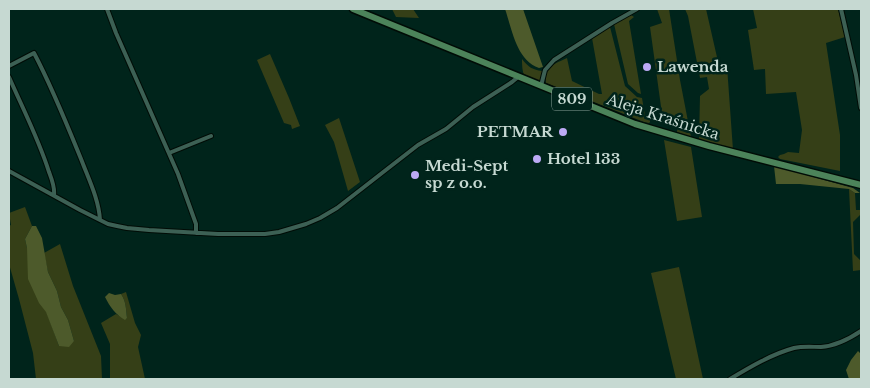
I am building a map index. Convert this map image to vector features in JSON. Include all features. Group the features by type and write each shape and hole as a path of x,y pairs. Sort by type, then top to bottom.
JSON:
{"main road":[{"name":"Aleja Kraśnicka","path":"353,9 628,122 715,147 861,184"}],"street":[{"path":"107,9 178,174 196,224 196,234"},
{"path":"541,86 545,70 554,60 637,9"},
{"path":"841,9 856,75 861,108"},
{"path":"9,66 34,53 90,181 100,212 100,220"},
{"path":"9,77 42,151 55,191 54,195"},
{"path":"9,171 108,224 127,228 196,234 265,234 279,232 306,224 337,208 418,145 446,129 473,107 518,77"},
{"path":"169,153 211,136"},
{"path":"730,379 785,351 803,346 831,346 861,332"}],"green space":[{"path":"392,9 413,9 419,18 396,17"},
{"path":"505,9 523,9 543,67 539,68 531,64 520,51"},
{"path":"657,9 669,9 691,137 677,132 678,124 663,121 650,27 662,23"},
{"path":"685,9 706,9 719,66 727,66 733,150 699,139 700,96 709,89 707,77 700,78"},
{"path":"753,9 838,9 845,37 826,43 840,135 840,171 780,159 778,157 788,152 799,153 802,130 796,92 766,94 765,69 754,70 748,30 757,28"},
{"path":"631,15 634,17 629,21 641,94 628,84 614,24"},
{"path":"610,27 625,86 637,97 642,98 645,116 650,117 649,123 546,83 548,70 554,64 567,58 572,81 602,94 592,38"},
{"path":"270,54 300,126 292,129 291,125 284,123 257,60"},
{"path":"522,59 531,68 542,71 542,79 529,79 524,75"},
{"path":"339,118 360,182 348,191 334,142 325,125"},
{"path":"664,140 691,147 702,217 677,221"},
{"path":"774,166 853,188 860,193 855,193 849,189 800,184 776,184"},
{"path":"849,189 855,193 856,210 861,210 861,214 853,222 854,254 861,261 861,270 853,271"},
{"path":"25,207 32,226 25,239 27,248 59,346 74,341 68,320 48,272 44,253 60,244 73,286 101,356 102,379 36,379 33,353 9,264 9,226 11,225 9,213"},
{"path":"32,226 36,226 42,238 48,272 68,320 74,341 69,347 59,346 46,312 39,303 28,279 25,239"},
{"path":"679,267 703,379 676,379 651,273"},
{"path":"126,292 135,323 141,335 138,347 145,379 110,379 110,344 101,323 116,314 125,319 127,318 125,302 121,294"},
{"path":"109,293 121,294 123,297 127,318 125,320 109,304 105,297"},
{"path":"858,351 861,354 861,379 849,379 846,370"}],"place":[{"name":"Lawenda","path":"647,67"},
{"name":"PETMAR","path":"563,132"},
{"name":"Hotel 133","path":"537,159"},
{"name":"Medi-Sept sp z o.o.","path":"415,175"}]}
